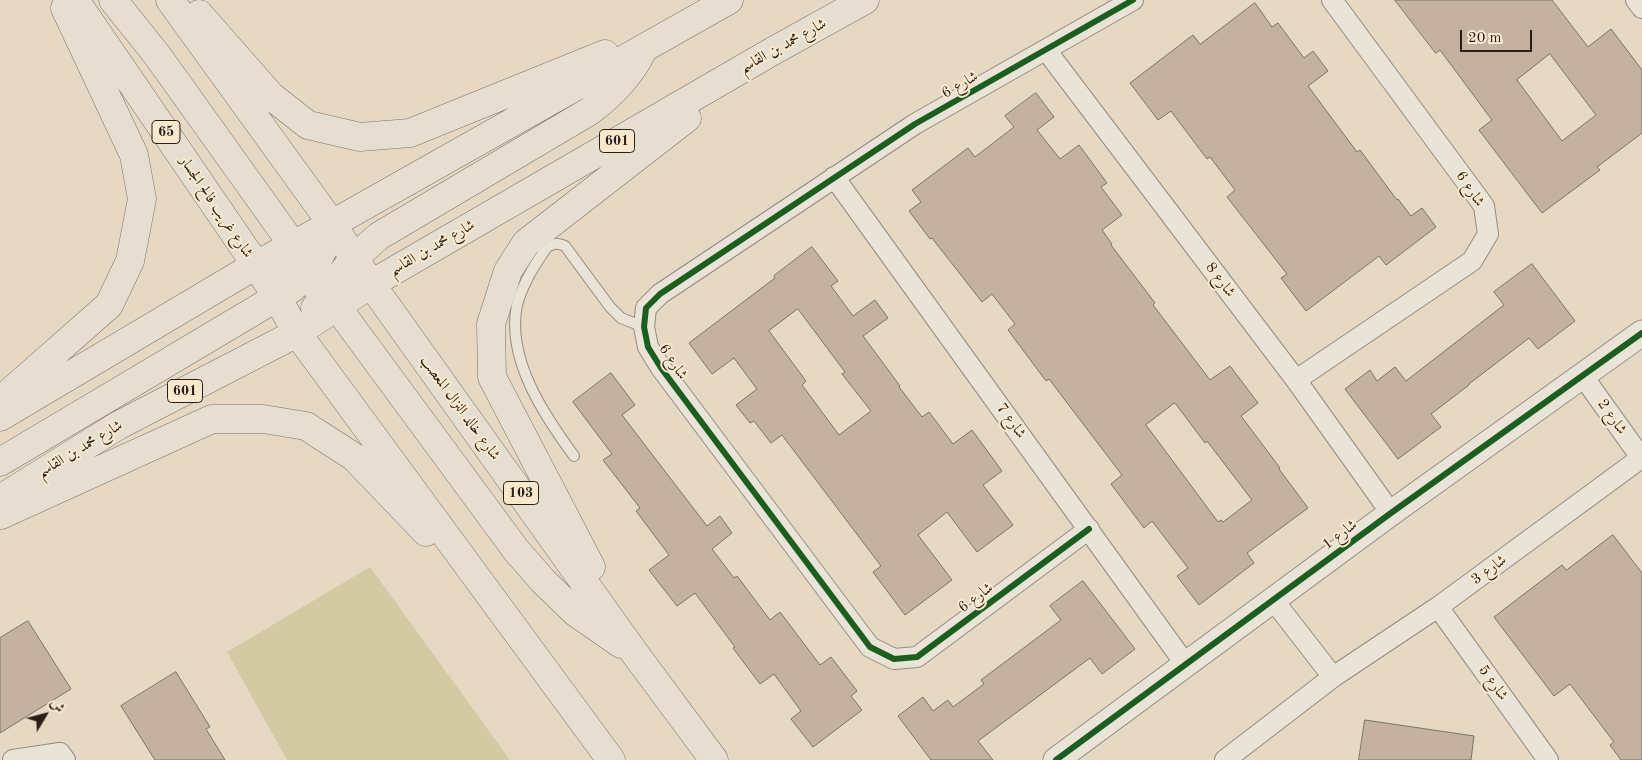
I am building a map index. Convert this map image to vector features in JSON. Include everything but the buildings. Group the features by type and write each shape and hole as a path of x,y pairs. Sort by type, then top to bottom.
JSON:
{"main road":[{"path":"0,401 110,305 130,261 142,200 134,155 61,0"},
{"name":"شارع غريب فالح الجسار","path":"75,0 256,265"},
{"path":"113,0 158,55 294,245 329,280 516,550 543,581 575,612 636,655"},
{"path":"170,0 332,224"},
{"path":"186,0 271,96 308,125 360,136 410,132 719,6"},
{"name":"شارع محمد بن القاسم","path":"0,499 119,425 297,333 329,280 371,284 773,51 865,0"},
{"path":"0,417 256,265 719,6"},
{"path":"0,462 291,289 329,280 379,236 590,111 607,99 622,84 644,48"},
{"path":"636,655 492,377 491,324 508,271 526,243 773,51"},
{"name":"شارع خالد النزال المعصب","path":"332,224 329,280 371,284 636,655 714,760"},
{"path":"256,265 278,265 329,280"},
{"path":"256,265 297,333 611,760"},
{"path":"0,516 212,419 262,419 306,426 354,457 505,616"}],"street":[{"name":"شارع 6","path":"1090,529 917,657 894,659 870,647 660,368 648,347 644,327 646,308 660,294 834,177 915,124 1133,0"},
{"name":"شارع 6","path":"1296,380 1472,261 1488,234 1484,206 1332,0"},
{"path":"1636,0 1642,8"},
{"name":"شارع 8","path":"1046,50 1296,380 1391,513"},
{"name":"شارع 7","path":"834,177 1186,664"},
{"name":"شارع 1","path":"1056,760 1391,513 1642,334"},
{"name":"شارع 2","path":"1582,375 1641,459"},
{"name":"شارع 3","path":"1230,758 1333,677 1438,607 1641,459"},
{"path":"1274,600 1333,677"},
{"name":"شارع 5","path":"1438,607 1548,760"},
{"path":"13,760 60,753 65,760"}],"lane":[{"path":"574,456 545,413 532,389 520,356 515,333 517,304 521,292 547,247 552,244 565,246 610,308 622,318 644,327"}],"shaded area":[{"path":"370,567 510,760 287,760 227,652"}],"cycle path":[{"path":"1089,529 917,657 894,659 870,647 661,368 648,347 644,327 646,308 660,294 915,124 1133,0"},
{"path":"1056,760 1391,513 1642,333"}]}
